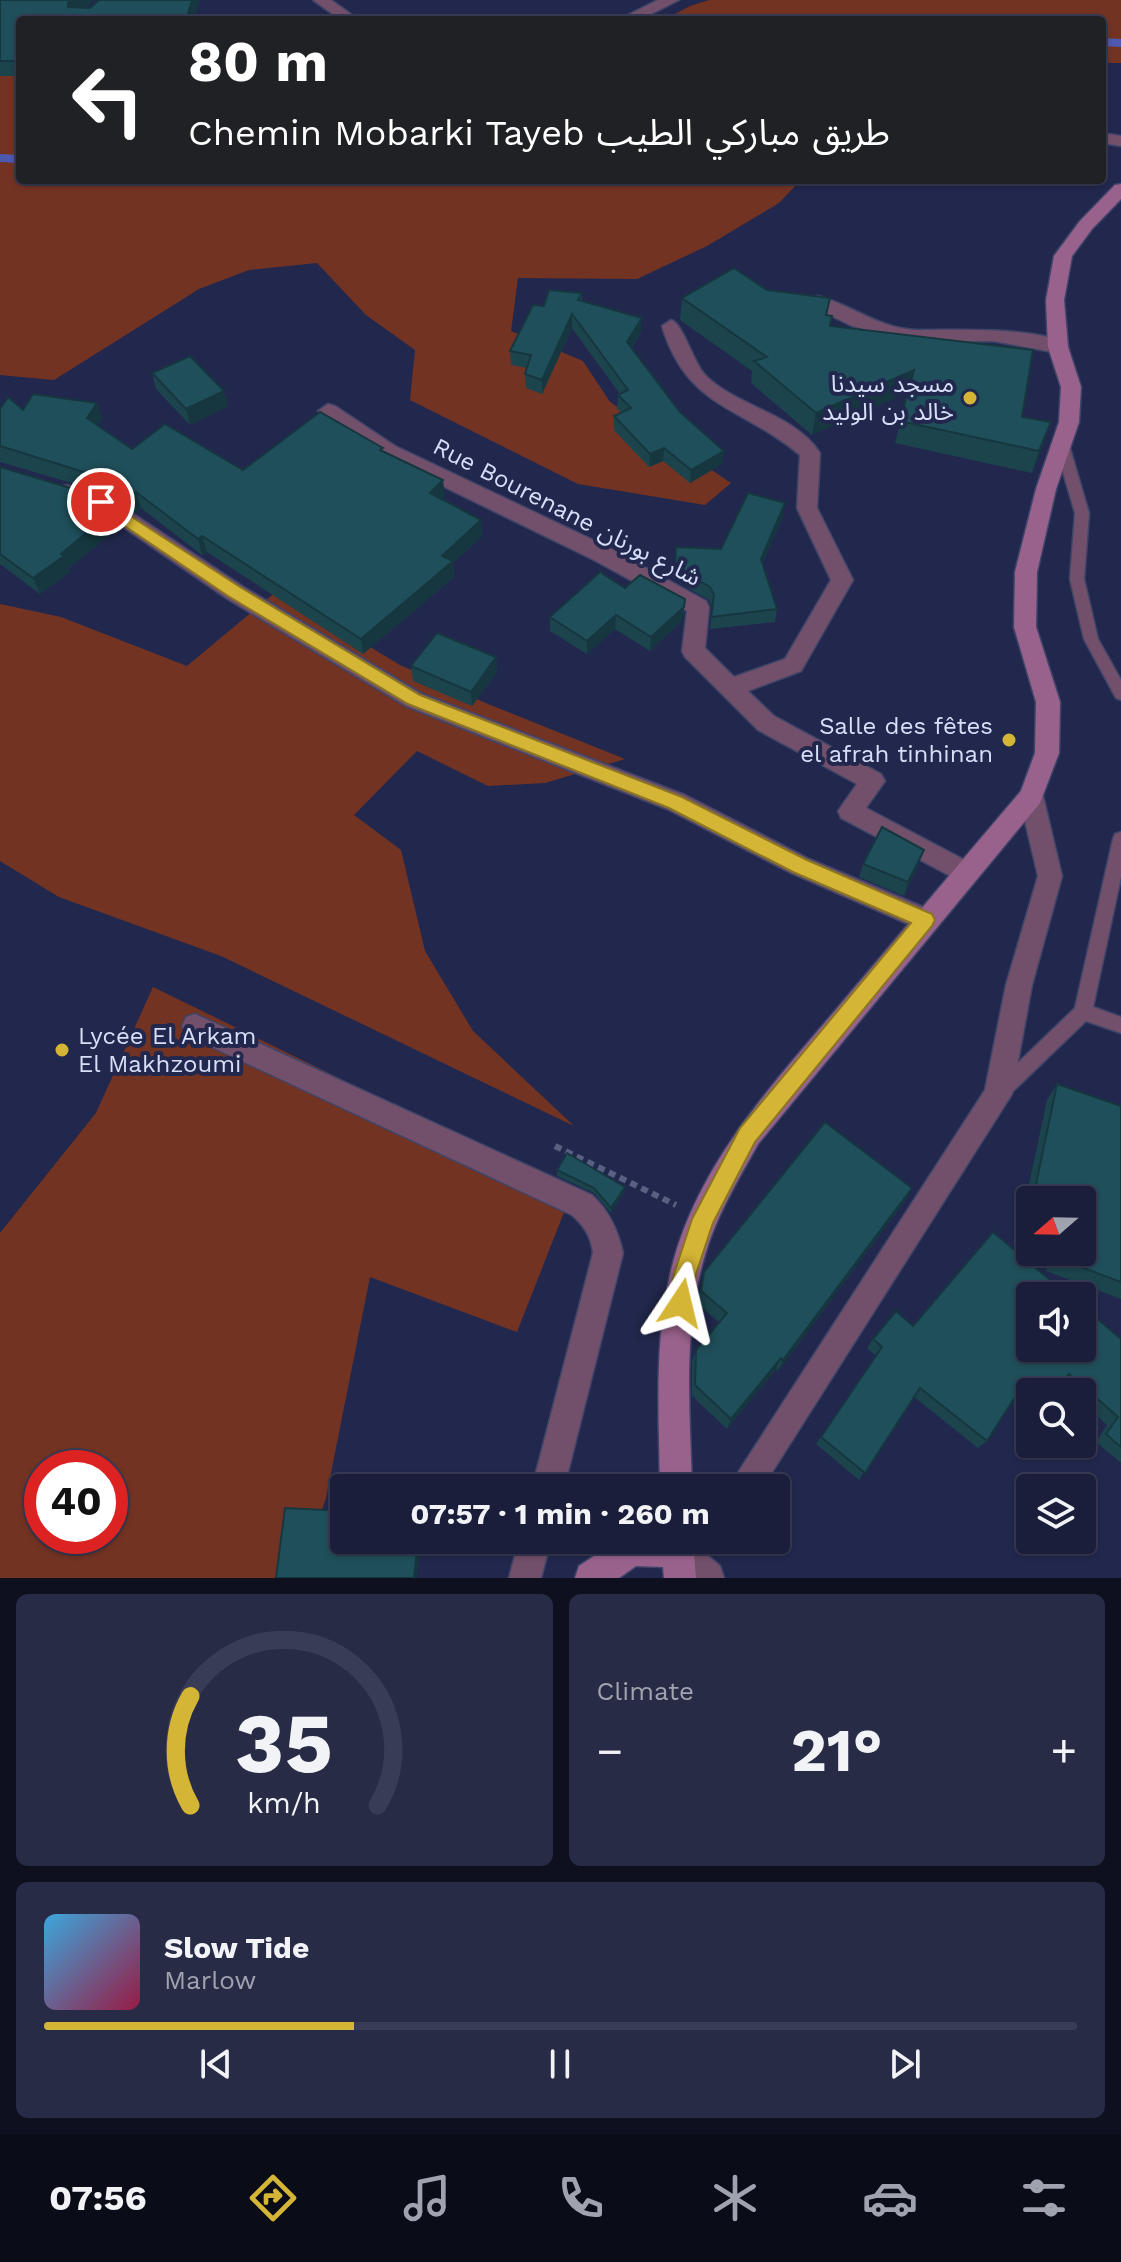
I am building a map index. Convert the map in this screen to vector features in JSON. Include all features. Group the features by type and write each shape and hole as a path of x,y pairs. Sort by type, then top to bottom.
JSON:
{"street":[{"path":"321,0 345,16"},
{"path":"635,16 671,0"},
{"path":"676,1474 675,1359 685,1274 703,1219 748,1135 1031,796 1047,753 1048,702 1025,627 1026,572 1046,489 1069,422 1071,387 1058,347 1055,300 1063,256 1086,225 1121,189"},
{"path":"818,302 859,322 912,336 993,335 1058,347"},
{"path":"671,326 677,349 695,378 731,405 780,429 810,453 807,508 842,580 793,665 730,688"},
{"name":"Rue Bourenane شارع بورنان","path":"328,411 388,451 602,554 698,607 693,651 730,688 766,723 873,781 850,811 965,872"},
{"path":"43,485 101,502 234,592 414,700 676,802 800,866 926,920"},
{"path":"753,1474 998,1094 1019,985 1050,876 1031,796"},
{"path":"195,1026 582,1205 601,1225 608,1253 552,1474"},
{"path":"591,1578 632,1550 683,1557 708,1578"},
{"path":"525,1578 531,1554"}],"lane":[{"path":"1062,445 1082,513 1077,579 1091,639 1121,694"},
{"path":"998,1094 1083,1012 1121,839"},
{"path":"1083,1012 1121,1025"}],"path":[{"path":"555,1146 703,1219"}],"shaded area":[{"path":"709,0 1121,0 1121,63 1106,63 1106,16 671,16"},
{"path":"16,56 16,184 797,184 779,203 707,246 637,279 518,278 511,331 583,361 610,402 731,483 705,505 578,484 410,400 415,350 366,315 317,263 249,270 199,289 54,380 0,375 0,57"},
{"path":"277,591 400,665 625,759 545,783 488,786 417,751 354,815 401,850 425,951 473,1031 574,1126 221,956 59,897 0,861 0,604 61,617 187,666"},
{"path":"153,987 572,1192 517,1332 370,1277 326,1498 298,1578 0,1578 0,1233 96,1113"}],"building":[{"path":"0,0 72,0 68,7 90,8 99,0 192,0 187,16 16,16 16,61 0,61"},
{"path":"734,268 767,290 830,298 826,315 832,316 830,326 1033,350 1022,417 1051,422 1039,451 900,421 914,370 816,413 754,361 767,357 682,298"},
{"path":"549,290 582,293 578,300 642,318 627,342 680,412 724,451 691,470 664,448 650,454 614,416 631,408 618,395 628,390 572,314 542,380 525,374 531,355 510,351 533,305 544,306"},
{"path":"190,356 224,391 186,409 152,373"},
{"path":"33,394 97,403 87,418 132,449 165,424 243,470 320,412 383,448 380,450 443,480 430,493 481,520 442,556 453,561 361,639 202,536 198,539 136,492 131,496 103,478 0,446 0,409 8,397 23,410"},
{"path":"0,467 87,493 113,511 61,554 64,556 33,578 0,554"},
{"path":"748,493 785,503 761,559 777,609 711,617 714,595 710,587 675,567 676,547 721,549"},
{"path":"600,572 625,588 640,575 685,599 684,607 651,637 616,615 587,641 550,617"},
{"path":"437,633 496,657 471,692 411,666"},
{"path":"882,827 924,850 908,882 863,864"},
{"path":"1057,1084 1121,1106 1121,1282 1078,1266 1096,1266 1096,1186 1036,1184"},
{"path":"825,1122 912,1188 783,1360 781,1358 731,1419 695,1385 696,1350 727,1313 701,1291 704,1272"},
{"path":"567,1153 625,1187 611,1208 594,1188 557,1170"},
{"path":"993,1232 1016,1251 1016,1266 1033,1266 1052,1282 1016,1282 1016,1362 1096,1362 1096,1318 1121,1339 1121,1447 1106,1434 1118,1417 1096,1398 1096,1378 1074,1378 1069,1374 1066,1378 1016,1378 1016,1396 987,1441 920,1388 865,1473 821,1437 882,1347 873,1339 896,1311 913,1326"},
{"path":"285,1508 330,1510 330,1554 417,1554 414,1578 276,1578"}],"waterway":[{"path":"1106,42 1121,43"},
{"path":"0,158 16,159"}],"place":[{"name":"مسجد سيدنا خالد بن الوليد","path":"970,398"},
{"name":"Salle des fêtes el afrah tinhinan","path":"1009,740"},
{"name":"Lycée El Arkam El Makhzoumi","path":"62,1050"}],"route":[{"path":"101,502 234,592 414,700 676,802 800,866 926,920 748,1135 703,1219 685,1274 681,1303"}]}
